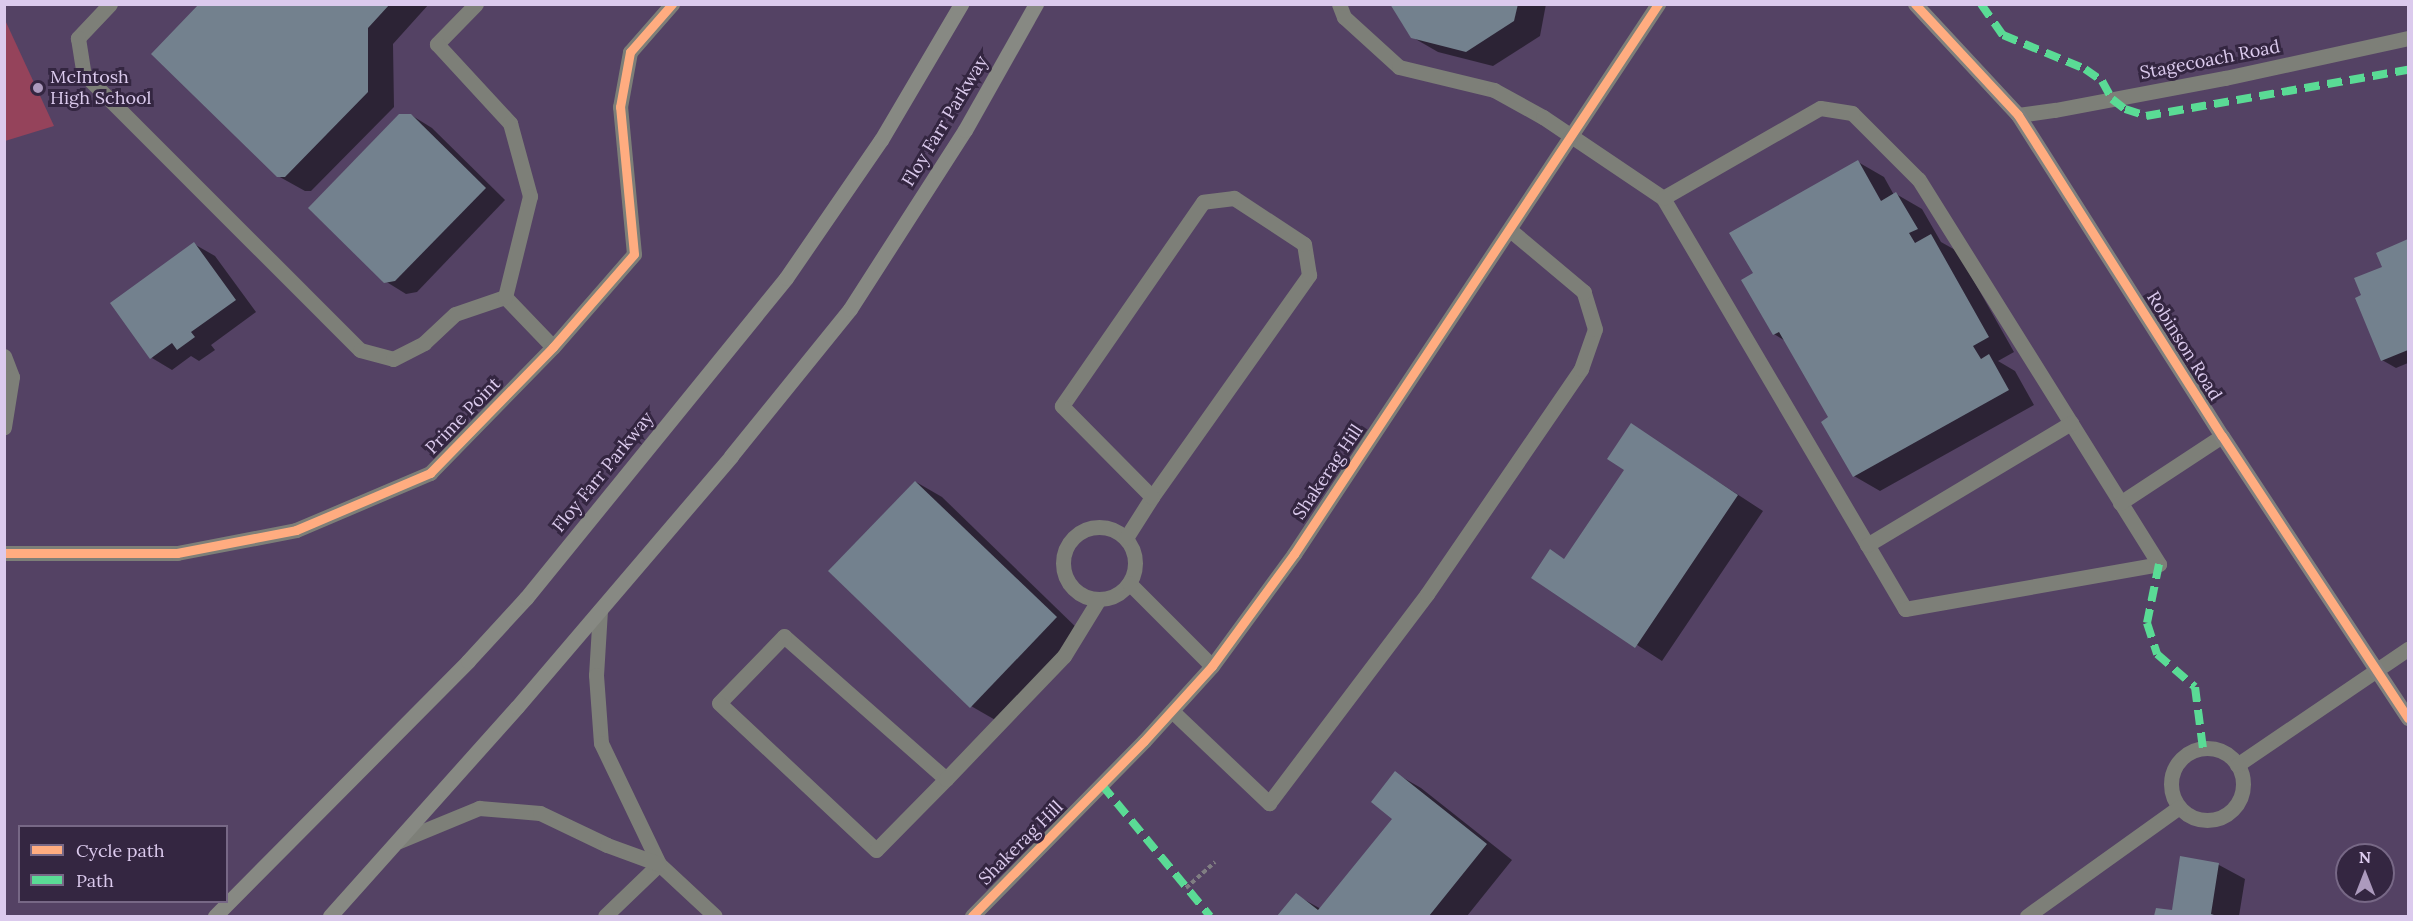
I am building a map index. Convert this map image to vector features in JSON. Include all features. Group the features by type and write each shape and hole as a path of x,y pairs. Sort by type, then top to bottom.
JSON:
{"main road":[{"name":"Floy Farr Parkway","path":"228,903 468,661 526,598 786,278 881,140 961,4"},
{"name":"Floy Farr Parkway","path":"330,916 399,841 600,610 731,456 850,309 965,130 1036,4"},
{"name":"Floy Farr Parkway","path":"215,916 228,903"}],"street":[{"path":"110,4 78,38 84,74 360,350 393,359 424,343 455,315 505,297"},
{"path":"476,4 437,44 510,123 530,196 505,297"},
{"name":"Prime Point","path":"4,553 177,553 296,530 430,473 553,347 634,254 620,107 630,52 672,4"},
{"path":"1339,4 1344,17 1399,67 1494,90 1570,135 1663,198 1905,609 2159,564 1918,178 1852,113 1820,108 1663,198"},
{"name":"Shakerag Hill","path":"972,916 1172,711 1212,666 1293,554 1658,4"},
{"name":"Robinson Road","path":"1915,4 2018,115 2222,436 2376,672 2409,718"},
{"name":"Stagecoach Road","path":"2018,115 2224,78 2409,38"},
{"path":"1126,538 1152,497 1310,274 1304,244 1234,198 1203,202 1062,406 1152,497"},
{"path":"1172,711 1269,803 1427,594 1581,369 1595,329 1584,292 1510,230"},
{"path":"505,297 553,347"},
{"path":"4,356 12,377 4,427"},
{"path":"1867,544 2071,423"},
{"path":"2120,503 2222,436"},
{"path":"1094,527 1117,531 1126,538 1135,560 1130,583 1121,591 1099,599 1087,597 1069,582 1064,571 1066,548 1078,534 1094,527"},
{"path":"1130,583 1212,666"},
{"path":"946,779 784,636 719,703 876,850 946,779 1065,656 1099,599"},
{"path":"600,610 596,675 601,743 658,864"},
{"path":"2237,765 2409,649"},
{"path":"2211,748 2222,751 2237,765 2244,779 2243,792 2231,812 2210,821 2188,815 2179,807 2173,797 2172,779 2179,762 2187,754 2211,748"},
{"path":"2027,916 2179,807"},
{"path":"399,841 479,808 540,813 608,845 658,864 715,916"},
{"path":"605,916 658,864"}],"path":[{"path":"1186,888 1215,862"}],"shaded area":[{"path":"5,20 54,126 4,141"}],"building":[{"path":"199,4 390,4 368,28 368,92 285,177 277,177 151,54"},
{"path":"1390,4 1518,4 1514,21 1466,52 1411,38"},
{"path":"399,114 411,114 486,188 395,281 384,283 308,208"},
{"path":"1858,160 1881,201 1896,192 1918,229 1909,233 1915,243 1931,234 1989,337 1973,346 1981,359 1989,354 2009,390 1853,477 1821,422 1828,417 1779,332 1773,335 1741,280 1753,273 1729,233"},
{"path":"2408,239 2408,350 2381,361 2355,298 2361,295 2354,278 2382,267 2376,253"},
{"path":"194,242 236,300 191,332 195,337 177,350 172,343 150,359 110,303"},
{"path":"1631,423 1738,495 1635,648 1531,578 1550,549 1564,559 1624,470 1607,459"},
{"path":"915,481 1057,617 970,708 828,571"},
{"path":"1395,771 1487,844 1429,916 1277,916 1296,893 1318,910 1392,819 1371,802"},
{"path":"2180,856 2219,863 2211,914 2217,916 2154,916 2156,908 2172,910"}],"marked path":[{"path":"1981,4 2003,35 2085,69 2102,81 2112,99 2125,109 2146,116 2408,70"},
{"path":"2159,564 2147,623 2157,654 2195,687 2203,749"},
{"path":"1102,785 1210,916"}],"cycle path":[{"path":"4,553 177,553 296,530 430,473 553,347 634,254 620,107 630,52 672,4"},
{"path":"972,916 1144,741 1212,666 1294,554 1658,4"},
{"path":"1915,4 2018,115 2222,436 2408,718"}],"place":[{"name":"McIntosh High School","path":"38,88"}]}
